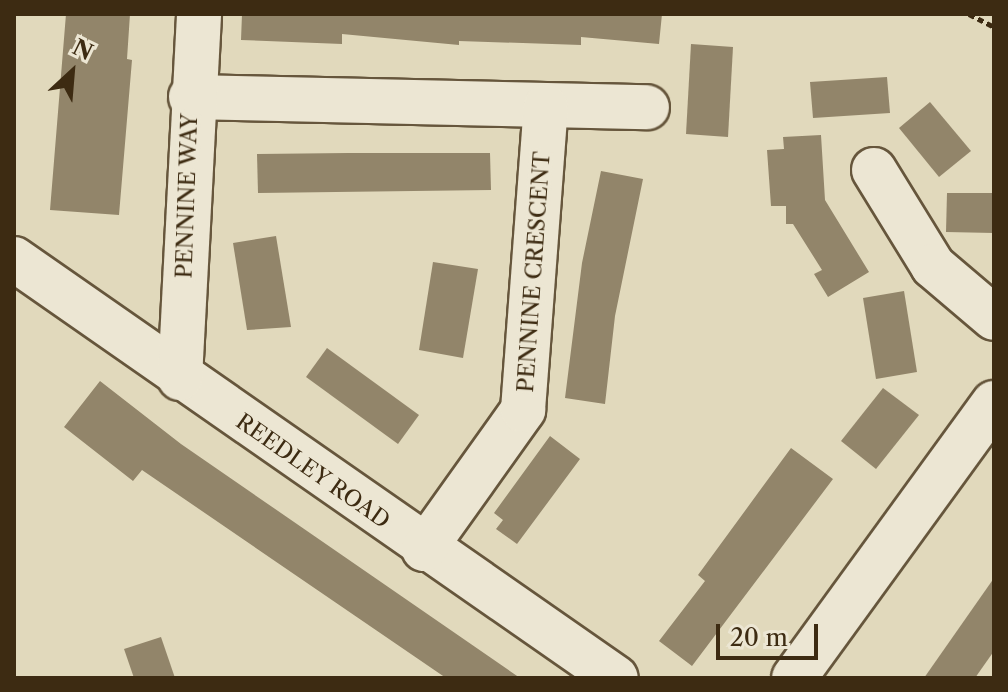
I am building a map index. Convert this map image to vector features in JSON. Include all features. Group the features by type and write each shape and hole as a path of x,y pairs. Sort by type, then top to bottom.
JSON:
{"street":[{"name":"PENNINE WAY","path":"180,378 191,97 199,14"},
{"path":"191,97 647,107"},
{"name":"PENNINE CRESCENT","path":"424,549 523,410 546,107"},
{"path":"874,170 933,266 994,318"},
{"name":"REEDLEY ROAD","path":"14,259 424,549 616,678"},
{"path":"794,678 994,403"}],"path":[{"path":"969,14 994,27"}],"building":[{"path":"66,14 130,14 127,59 132,60 119,215 50,210"},
{"path":"242,14 662,14 659,44 581,37 581,45 459,41 459,45 342,34 342,44 241,40"},
{"path":"691,44 733,47 728,137 686,134"},
{"path":"887,77 890,113 813,118 810,82"},
{"path":"930,102 971,151 939,177 899,128"},
{"path":"821,135 825,200 869,272 828,297 814,274 822,270 793,224 786,224 786,206 771,206 767,150 784,149 783,137"},
{"path":"490,153 491,190 258,193 257,154"},
{"path":"601,171 643,179 615,316 605,404 565,398 582,263"},
{"path":"947,193 994,193 994,233 946,232"},
{"path":"276,236 291,327 247,330 233,243"},
{"path":"433,262 478,269 463,358 419,350"},
{"path":"904,291 917,372 876,379 863,298"},
{"path":"327,348 419,415 398,444 306,377"},
{"path":"100,381 181,444 520,678 446,678 142,470 133,481 64,427"},
{"path":"883,388 919,415 876,469 841,441"},
{"path":"550,436 580,459 517,544 496,529 503,520 494,513"},
{"path":"791,448 833,479 692,666 659,641 705,581 698,575"},
{"path":"994,578 994,651 975,678 924,678"},
{"path":"161,637 175,678 134,678 124,649"}]}
